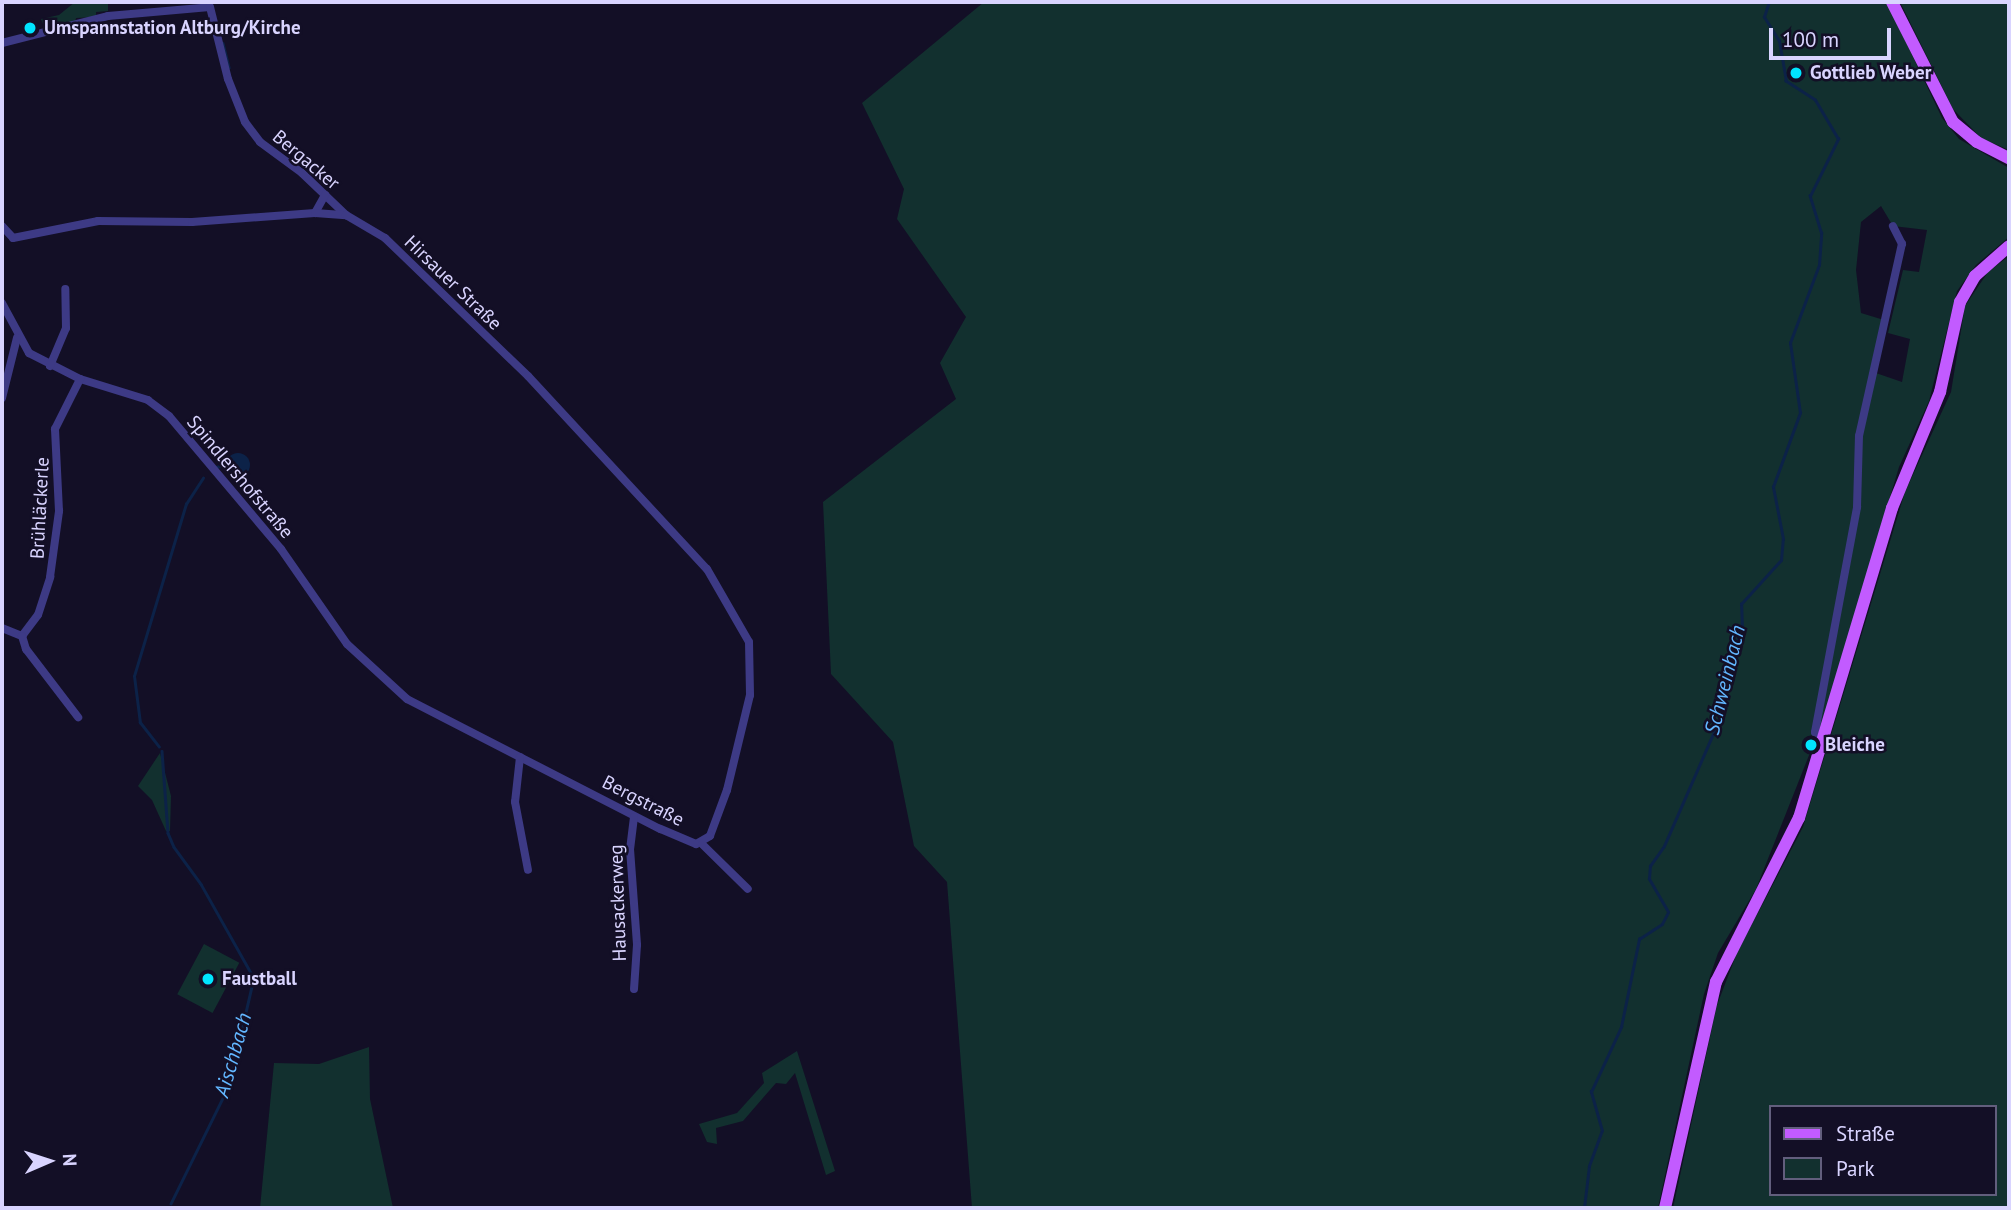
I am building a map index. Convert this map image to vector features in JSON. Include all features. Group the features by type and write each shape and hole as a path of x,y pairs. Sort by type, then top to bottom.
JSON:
{"main road":[{"path":"1892,2 1953,122 1976,142 2009,158"},
{"path":"1665,1208 1716,982 1789,842 1822,747 1892,508 1940,393 1960,302 1975,275 2009,246"}],"street":[{"name":"Bergacker","path":"2,43 108,16 210,8 228,79 245,122 260,142 346,215"},
{"path":"314,213 325,195"},
{"name":"Hirsauer Straße","path":"2,226 13,239 99,221 192,222 314,213 346,215 385,238 528,376 707,569 752,654"},
{"path":"1822,747 1815,732 1857,507 1858,436 1902,244 1893,226"},
{"path":"50,366 66,328 65,289"},
{"name":"Spindlershofstraße","path":"2,303 17,338 29,354 80,379 148,400 169,415 281,550 347,644 407,699 429,712"},
{"path":"2,398 17,338"},
{"name":"Brühläckerle","path":"22,636 38,615 55,558 57,420 80,379"},
{"path":"2,628 22,636 26,649 78,717"},
{"name":"Bergstraße","path":"429,712 634,817 702,844 710,836 727,790 750,695 752,654"},
{"path":"520,757 515,802 528,870"},
{"name":"Hausackerweg","path":"634,817 630,849 636,945 634,989"},
{"path":"702,844 748,890"}],"green space":[{"path":"75,2 144,2 108,4 108,11 96,12 96,17 76,18 75,23 46,32 41,19 59,15"},
{"path":"984,2 1887,2 1942,118 1959,139 2009,168 2009,237 1976,265 1957,291 1929,401 1899,467 1823,720 1756,889 1718,953 1704,994 1658,1208 972,1208 947,882 914,846 893,742 831,674 823,502 956,399 940,363 966,317 897,219 904,189 862,103","holes":["1881,206 1893,226 1927,230 1919,272 1903,270 1888,333 1910,339 1902,382 1873,372 1884,320 1861,313 1856,270 1861,222"]},
{"path":"1900,2 2009,2 2009,150 1981,138 1953,109"},
{"path":"2009,256 2009,1208 1673,1208 1717,1005 1737,953 1803,827 1905,492 1951,392 1965,306 1988,272"},
{"path":"160,753 171,796 170,831 166,831 152,800 138,786"},
{"name":"Faustball","path":"204,944 239,963 213,1013 177,994"},
{"path":"369,1047 370,1099 393,1208 260,1208 274,1063 319,1064"},
{"path":"797,1051 835,1171 826,1175 795,1073 786,1084 776,1083 743,1121 716,1128 717,1144 707,1142 699,1124 737,1113 764,1083 762,1073"}],"water":[{"path":"238,453 246,457 250,465 246,473 238,477 230,473 226,465 230,457"}],"waterway":[{"name":"Schweinbach","path":"1584,1208 1589,1166 1602,1131 1591,1092 1621,1027 1639,939 1662,924 1668,912 1649,879 1650,866 1664,846 1720,718 1719,688 1742,629 1741,604 1781,560 1783,539 1773,487 1800,413 1790,343 1819,265 1821,233 1810,196 1838,139 1815,100 1786,81 1779,41 1764,17 1769,2"},
{"path":"223,43 229,67"},
{"name":"Aischbach","path":"215,467 227,465"},
{"name":"Aischbach","path":"159,747 140,723 134,676 186,504 203,478"},
{"name":"Aischbach","path":"162,751 168,833 174,847 201,884 254,978 229,1086 171,1204"}],"place":[{"name":"Umspannstation Altburg/Kirche","path":"30,28"},
{"name":"Gottlieb Weber","path":"1796,73"},
{"name":"Bleiche","path":"1811,745"},
{"name":"Faustball","path":"208,979"}]}
